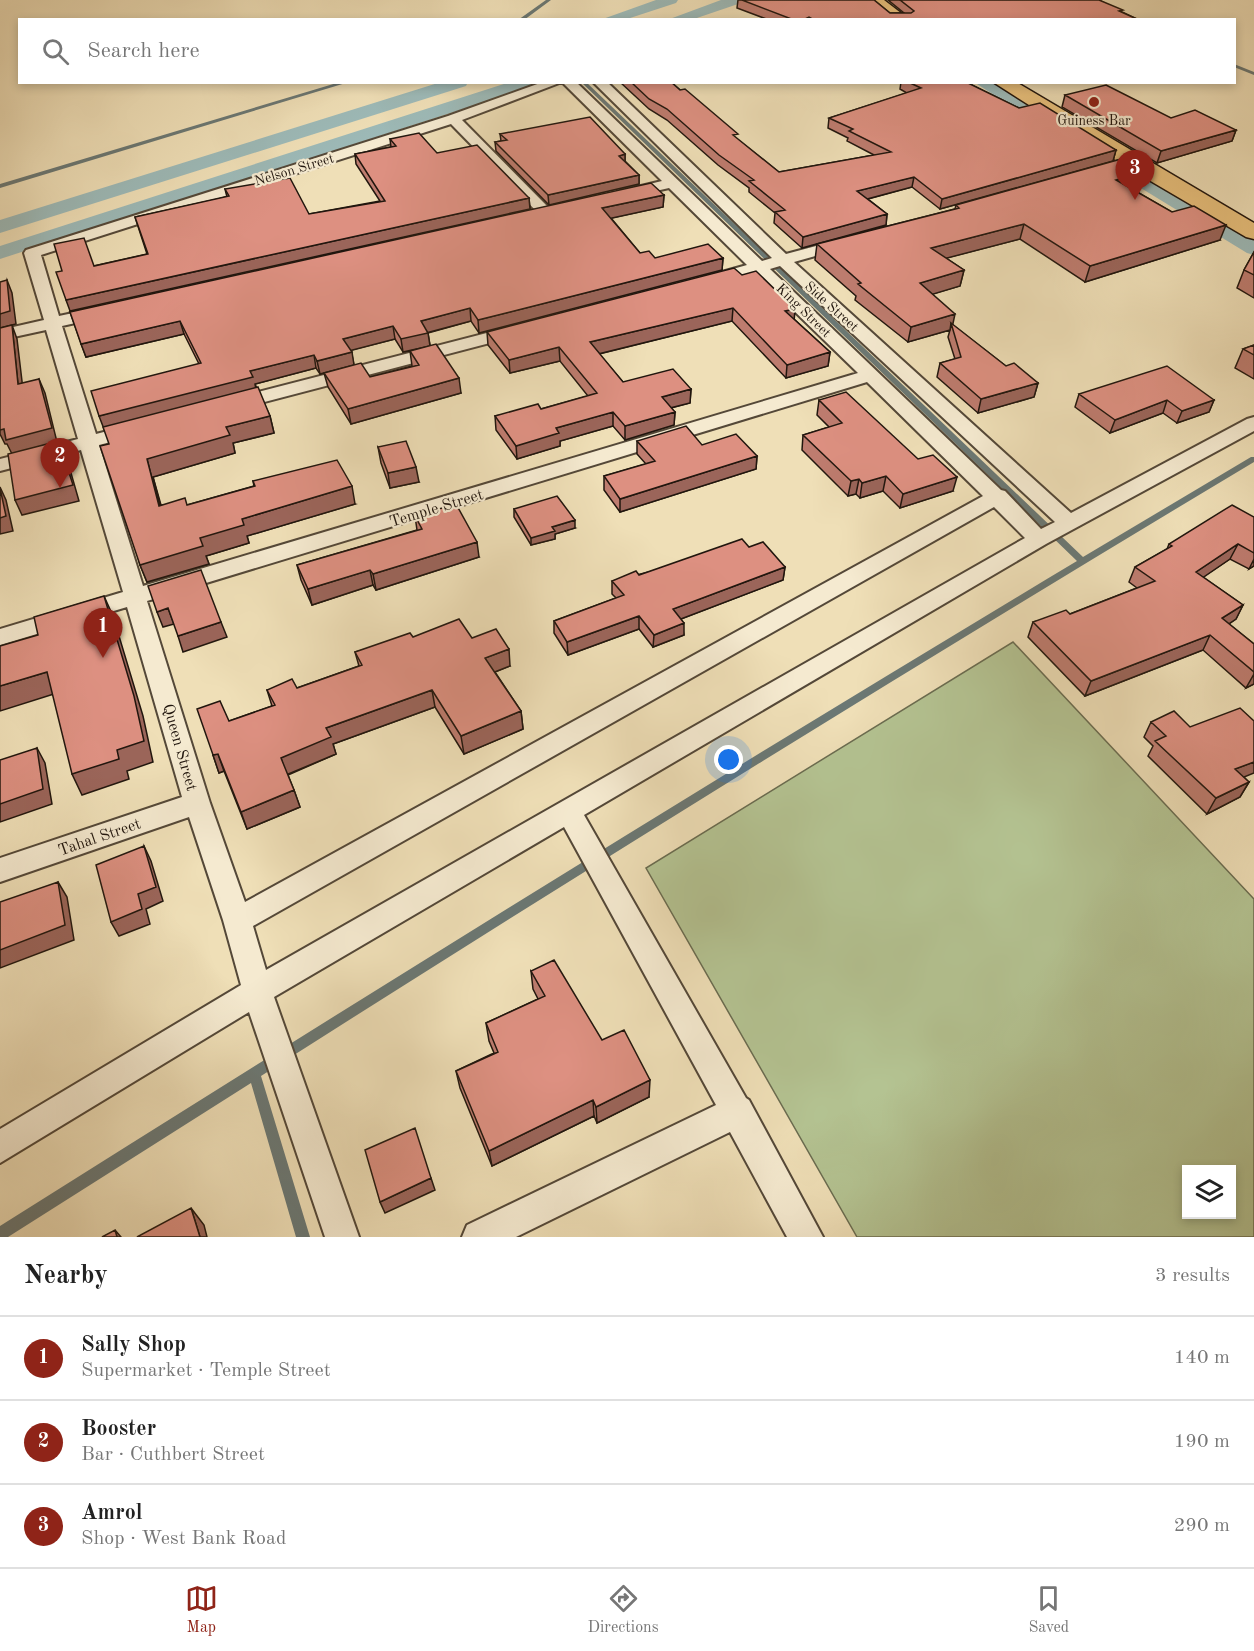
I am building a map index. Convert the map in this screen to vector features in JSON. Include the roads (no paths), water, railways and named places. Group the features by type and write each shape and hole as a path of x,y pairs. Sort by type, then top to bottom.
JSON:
{"main road":[{"path":"873,0 899,18"},
{"path":"1005,84 1132,162 1254,232"}],"street":[{"name":"Nelson Street","path":"32,253 453,119 550,84"},
{"name":"King Street","path":"570,84 762,267 998,496 1039,539"},
{"name":"Side Street","path":"601,84 782,262 1070,524"},
{"path":"453,119 550,211 522,217"},
{"path":"1109,168 1132,162"},
{"path":"614,196 672,183"},
{"path":"692,285 862,239"},
{"name":"Queen Street","path":"32,253 51,323 137,597 197,803 237,920 271,1033 342,1237"},
{"path":"0,335 120,308"},
{"path":"214,409 533,326"},
{"name":"Temple Street","path":"0,637 872,375"},
{"path":"0,1147 257,991 1039,539 1254,423"},
{"path":"0,465 157,424"},
{"path":"237,920 998,496"},
{"name":"Tahal Street","path":"0,870 197,803"},
{"path":"569,812 807,1237"},
{"path":"479,1237 738,1111"}],"waterway":[{"path":"523,18 549,0"},
{"path":"613,18 671,0"},
{"path":"680,18 736,0"},
{"path":"1236,66 1254,74"},
{"path":"0,186 340,84"},
{"path":"0,227 454,84"},
{"path":"0,253 522,84"},
{"path":"585,84 1081,560"},
{"path":"985,84 1056,128"},
{"path":"1107,159 1254,249"},
{"path":"254,1074 781,744 1254,459"},
{"path":"0,1234 254,1074"},
{"path":"254,1074 303,1237"}],"place":[{"name":"Guiness Bar","path":"1094,102"},
{"name":"Amrol","path":"1135,200"},
{"name":"Booster","path":"60,488"},
{"name":"Sally Shop","path":"103,658"}]}
